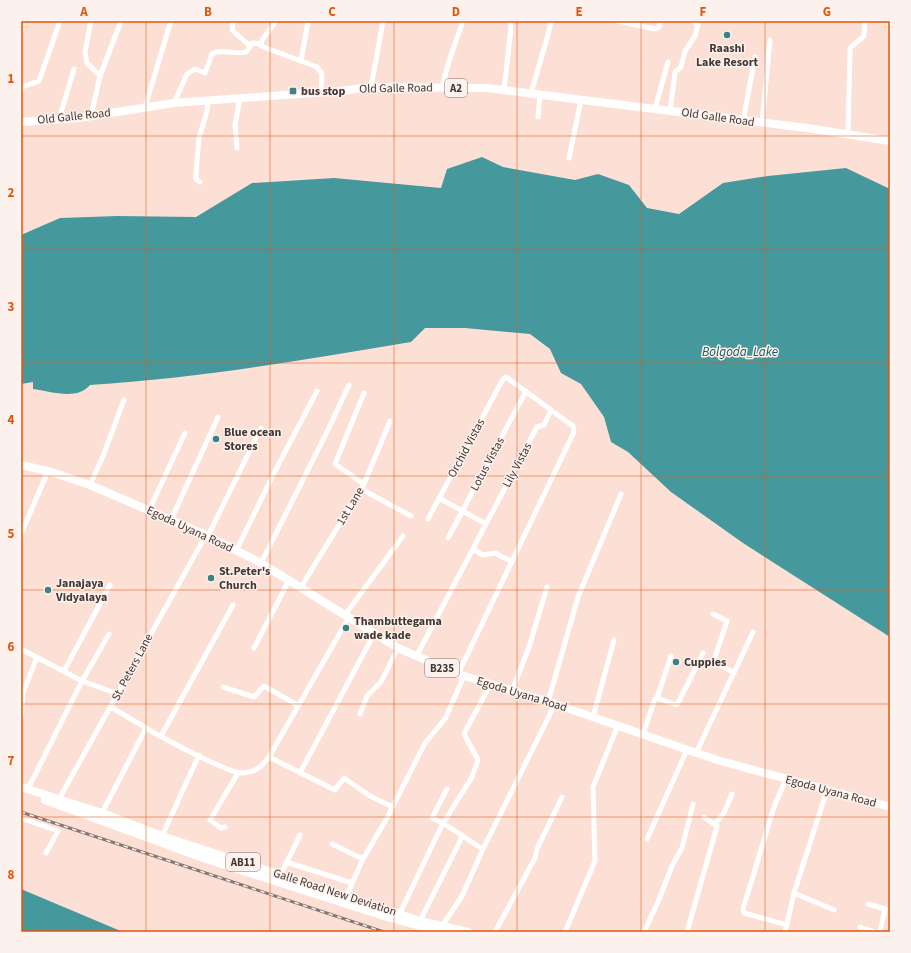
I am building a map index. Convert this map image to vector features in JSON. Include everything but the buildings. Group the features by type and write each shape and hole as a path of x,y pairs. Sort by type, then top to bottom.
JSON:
{"main road":[{"name":"Old Galle Road","path":"21,122 91,116 144,107 208,100 371,87 442,87 504,90 540,94 670,110 890,141"},
{"name":"Egoda Uyana Road","path":"21,465 48,471 90,485 207,536 261,563 398,648 461,675 552,703 696,753 890,807"},
{"name":"Galle Road New Deviation","path":"23,789 102,813 162,836 281,874 384,916 442,929 468,932"},
{"name":"Galle Road New Deviation","path":"23,789 206,858 345,899 400,913 442,929"}],"street":[{"path":"21,91 22,87 39,81 60,21"},
{"path":"90,21 85,52 87,64 100,76"},
{"path":"91,116 100,76 121,21"},
{"path":"144,107 171,21"},
{"path":"261,44 276,21"},
{"path":"301,61 308,21"},
{"path":"371,87 383,21"},
{"path":"442,87 449,61 463,21"},
{"path":"504,90 511,28 510,21"},
{"path":"530,93 551,21"},
{"path":"618,21 655,29 659,27 660,21"},
{"path":"670,110 675,72 681,67 685,51 695,36 698,25 693,21"},
{"path":"848,134 850,48 864,36 865,21"},
{"path":"233,22 232,30 249,45"},
{"path":"762,123 770,40"},
{"path":"249,45 252,43 261,44 261,46 271,51 317,67 320,70 321,92"},
{"path":"174,103 189,71 195,69 205,72 212,54 215,52 242,53 246,52 250,46 249,45"},
{"path":"743,121 755,57"},
{"path":"655,109 668,62"},
{"path":"59,119 74,69"},
{"path":"538,117 540,94"},
{"path":"237,148 236,125 240,98"},
{"path":"200,182 196,179 199,138 207,111 208,100"},
{"path":"569,158 581,100"},
{"name":"Orchid Vistas","path":"428,519 502,379 506,377 526,391"},
{"path":"261,563 349,385"},
{"path":"236,551 275,471 317,391"},
{"path":"345,899 363,859 393,807 425,743 445,719 461,675 512,562 574,432 573,426 526,391"},
{"name":"Lotus Vistas","path":"448,538 526,391"},
{"path":"364,393 335,464 364,484"},
{"path":"90,485 104,456 124,400"},
{"name":"Lily Vistas","path":"416,657 537,427 544,425 553,411"},
{"path":"171,520 218,417"},
{"name":"1st Lane","path":"301,587 364,484 390,421"},
{"name":"St. Peters Lane","path":"59,799 207,536 260,428"},
{"path":"149,510 185,433"},
{"path":"21,534 48,471"},
{"path":"361,489 411,516"},
{"path":"442,929 462,896 552,703 578,597 621,494"},
{"path":"439,498 486,524"},
{"path":"111,707 161,736 236,772 243,774 259,769 269,757 299,706 347,616 403,536"},
{"path":"472,549 484,555 496,553 512,562"},
{"path":"254,648 289,580"},
{"path":"64,671 110,585"},
{"path":"512,691 529,647 547,587"},
{"path":"161,736 233,605"},
{"path":"713,614 727,620 715,657 717,663 734,673"},
{"path":"696,753 753,632"},
{"path":"23,789 82,680 109,634"},
{"path":"300,773 374,634"},
{"path":"593,717 614,640"},
{"path":"21,648 82,680 118,694"},
{"path":"360,714 367,696 381,682 398,648"},
{"path":"657,698 677,705 702,653"},
{"path":"644,734 671,656"},
{"path":"21,717 23,693 38,657"},
{"path":"400,913 444,823 472,777 478,760 464,734 490,685"},
{"path":"223,687 254,697 264,686 299,706"},
{"path":"565,932 595,861 593,787 618,725"},
{"path":"102,813 146,728"},
{"path":"647,840 687,750"},
{"path":"162,836 199,755"},
{"path":"269,757 335,790 344,778 370,796 393,807"},
{"path":"225,827 221,828 210,820 237,775 236,772"},
{"path":"786,779 774,807 744,913 787,925"},
{"path":"447,789 432,818 444,823 462,837 483,849"},
{"path":"785,932 794,893 827,790"},
{"path":"715,824 724,813 732,794"},
{"path":"495,932 536,858 537,849 562,797"},
{"path":"644,932 672,866 682,848 693,804"},
{"path":"687,932 717,826 704,817"},
{"path":"21,818 58,831 46,853"},
{"path":"281,874 300,835"},
{"path":"420,921 462,837"},
{"path":"332,844 363,859"},
{"path":"286,862 352,883"},
{"path":"794,893 834,910"},
{"path":"868,904 885,909 880,932"},
{"path":"860,927 875,932"}],"water":[{"name":"Bolgoda_Lake","path":"482,157 503,167 575,180 598,174 629,185 647,208 679,214 723,183 768,176 846,168 890,189 890,637 743,543 671,492 628,452 611,442 604,417 581,384 561,373 550,349 530,334 465,328 425,328 411,342 291,362 211,373 90,385 85,390 71,394 33,389 33,382 21,384 21,235 60,218 117,216 196,217 252,183 334,178 441,188 447,169"},
{"path":"21,889 123,932 21,932"}],"railway":[{"path":"21,812 384,932"}],"place":[{"name":"Raashi Lake Resort","path":"727,35"},
{"name":"bus stop","path":"293,91"},
{"name":"Blue ocean Stores","path":"216,439"},
{"name":"St.Peter's Church","path":"211,578"},
{"name":"Janajaya Vidyalaya","path":"48,590"},
{"name":"Thambuttegama wade kade","path":"346,628"},
{"name":"Cuppies","path":"676,662"}]}
